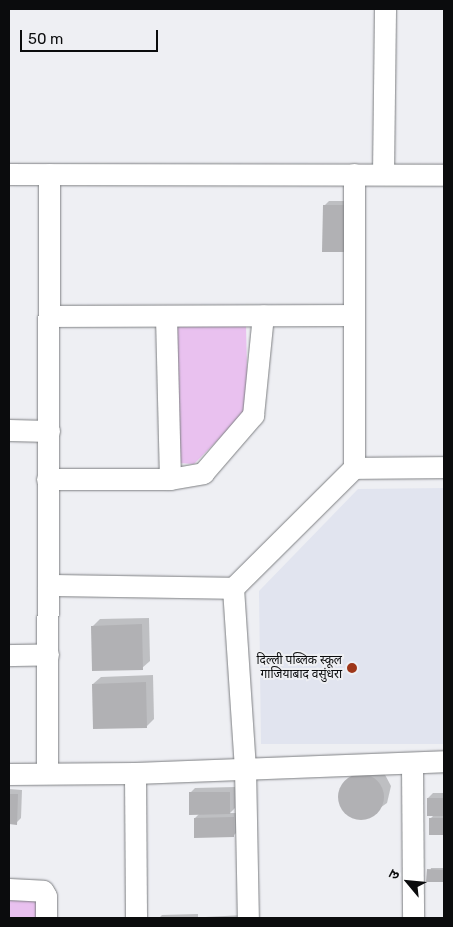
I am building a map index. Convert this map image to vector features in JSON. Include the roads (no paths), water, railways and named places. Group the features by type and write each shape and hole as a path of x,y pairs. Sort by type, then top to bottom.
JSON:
{"street":[{"path":"383,174 385,9"},
{"path":"9,174 444,174"},
{"path":"47,773 49,174"},
{"path":"354,174 354,468"},
{"path":"47,479 170,479 203,473 251,418 264,315"},
{"path":"49,316 354,315"},
{"path":"166,316 170,479"},
{"path":"9,430 49,431"},
{"path":"48,585 233,588 354,468 444,467"},
{"path":"233,588 244,768 248,918"},
{"path":"9,655 48,654"},
{"path":"9,774 135,773 444,761"},
{"path":"412,763 413,918"},
{"path":"135,773 136,918"},
{"path":"9,889 43,891 46,918"}],"place":[{"name":"दिल्ली पब्लिक स्कूल गाजियाबाद वसुंधरा","path":"352,668"}]}
